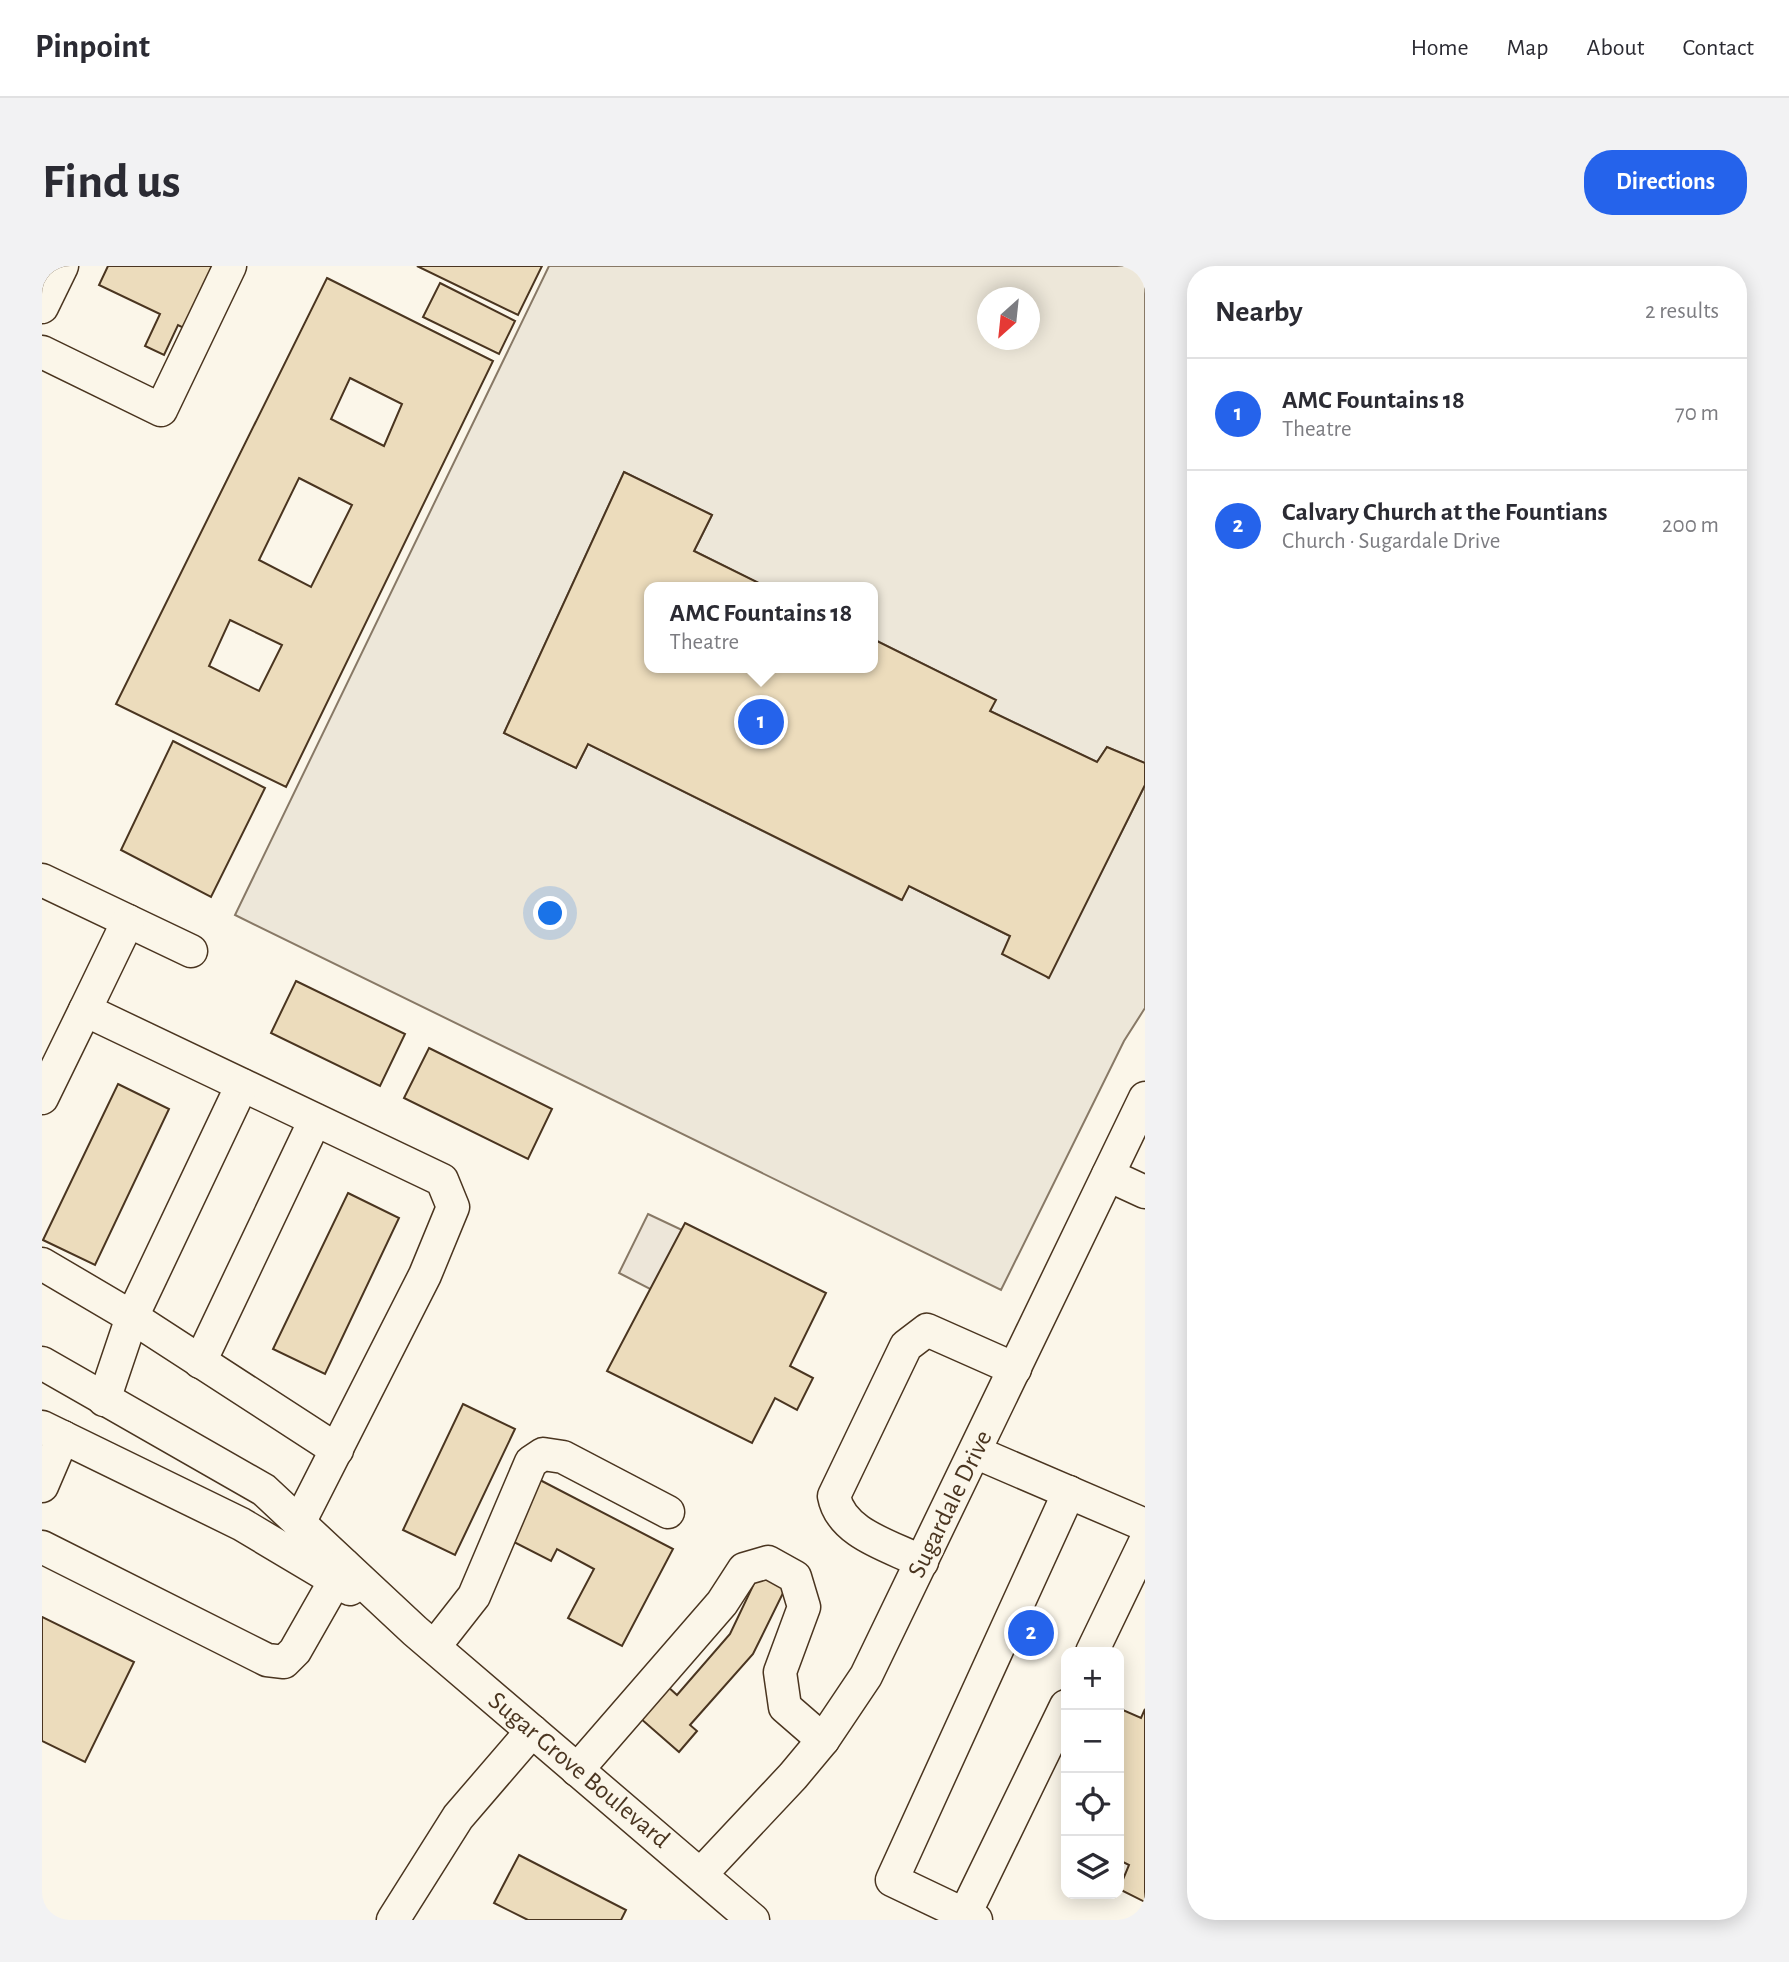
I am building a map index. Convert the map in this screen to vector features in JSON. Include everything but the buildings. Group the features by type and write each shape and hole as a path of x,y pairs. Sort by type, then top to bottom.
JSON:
{"street":[{"path":"42,307 62,266"},
{"path":"42,352 161,410 230,266"},
{"path":"42,880 191,951"},
{"path":"42,1098 128,921"},
{"path":"85,1010 442,1180 453,1207 425,1275 299,1523"},
{"path":"104,1400 132,1318 242,1085"},
{"name":"Sugardale Drive","path":"701,1874 823,1740 866,1676 1145,1098"},
{"path":"200,1362 315,1120"},
{"path":"1108,1175 1145,1192"},
{"path":"42,1264 132,1318 337,1450"},
{"path":"922,1562 846,1524 836,1509 834,1496 906,1346 927,1331 1015,1369"},
{"name":"Sugar Grove Boulevard","path":"42,1363 264,1490 299,1523 338,1572"},
{"path":"42,1486 52,1432"},
{"name":"Sugar Grove Boulevard","path":"52,1432 338,1572 404,1621 753,1920"},
{"path":"975,1452 1145,1525"},
{"path":"434,1647 474,1596 531,1462 543,1454 564,1457 668,1512"},
{"path":"1064,1710 968,1918 892,1880 1069,1492"},
{"path":"1094,1647 1145,1542"},
{"path":"42,1547 268,1660 284,1662 295,1651 338,1572"},
{"path":"577,1770 722,1603 744,1569 768,1562 795,1577 804,1606 780,1672 785,1707 823,1740"},
{"path":"393,1920 458,1817 532,1731"}],"shaded area":[{"path":"549,266 1145,266 1145,763 1107,747 1097,762 990,711 995,700 878,642 878,582 757,582 694,551 712,515 624,472 504,733 576,768 588,744 901,900 909,886 1010,936 1048,978 1145,785 1145,1008 1124,1041 1001,1290 235,915"},
{"path":"648,1214 682,1230 652,1290 619,1273"}],"place":[{"name":"AMC Fountains 18","path":"761,722"},
{"name":"Calvary Church at the Fountians","path":"1031,1633"}]}
